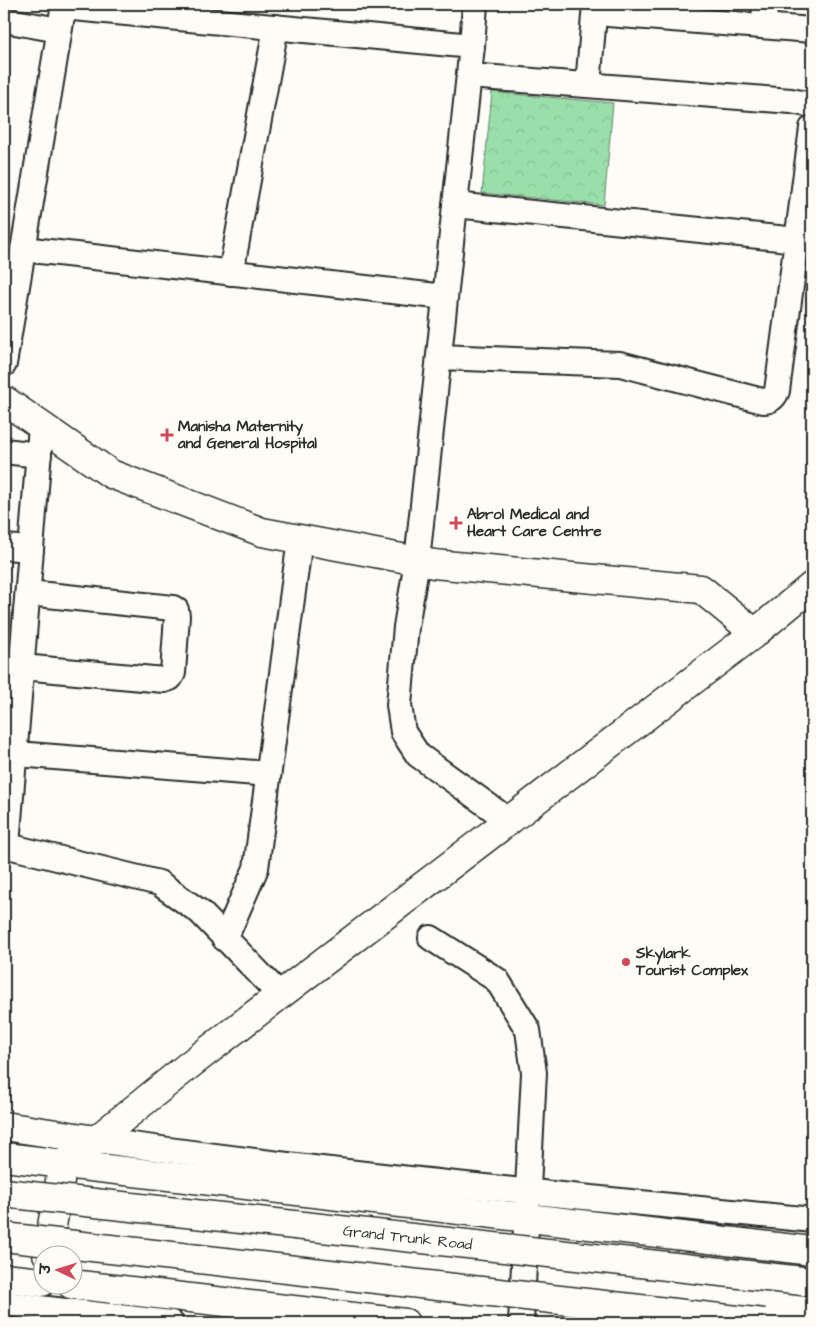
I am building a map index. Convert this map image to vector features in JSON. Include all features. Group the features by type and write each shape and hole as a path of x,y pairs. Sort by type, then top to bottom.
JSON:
{"main road":[{"path":"4,400 110,474 262,532 434,564 701,589 755,633"},
{"path":"49,1244 63,1164 508,820 755,633 812,586"},
{"path":"4,1126 96,1140"},
{"path":"4,1157 812,1251"},
{"name":"Grand Trunk Road","path":"4,1193 812,1282"},
{"path":"4,1237 764,1323"},
{"path":"4,1278 32,1280"},
{"path":"82,1285 405,1323"}],"street":[{"path":"475,4 417,561 406,627 399,705 403,732 418,755 508,820"},
{"path":"4,364 64,5 472,46"},
{"path":"588,85 595,8 765,15 812,30"},
{"path":"4,20 59,30"},
{"path":"231,273 276,27"},
{"path":"469,76 791,101 812,105"},
{"path":"439,358 620,364 769,401 775,396 777,391 812,128"},
{"path":"455,205 798,240"},
{"path":"23,249 445,297"},
{"path":"41,426 22,668 9,753 5,845 159,883 200,912 280,996"},
{"path":"4,451 39,455"},
{"path":"225,939 256,868 300,539"},
{"path":"4,547 31,549"},
{"path":"22,668 164,680 170,678 173,674 177,616 176,610 173,608 28,593"},
{"path":"9,753 268,774"},
{"path":"431,938 497,980 528,1030 534,1073 521,1323"},
{"path":"96,1140 192,1154 379,1176 812,1220"},
{"path":"102,1319 106,1288"},
{"path":"4,1304 102,1319 171,1323"}],"green space":[{"path":"492,92 613,103 604,205 482,193"}],"place":[{"name":"Manisha Maternity and General Hospital","path":"167,435"},
{"name":"Abrol Medical and Heart Care Centre","path":"456,523"},
{"name":"Skylark Tourist Complex","path":"626,962"}]}
